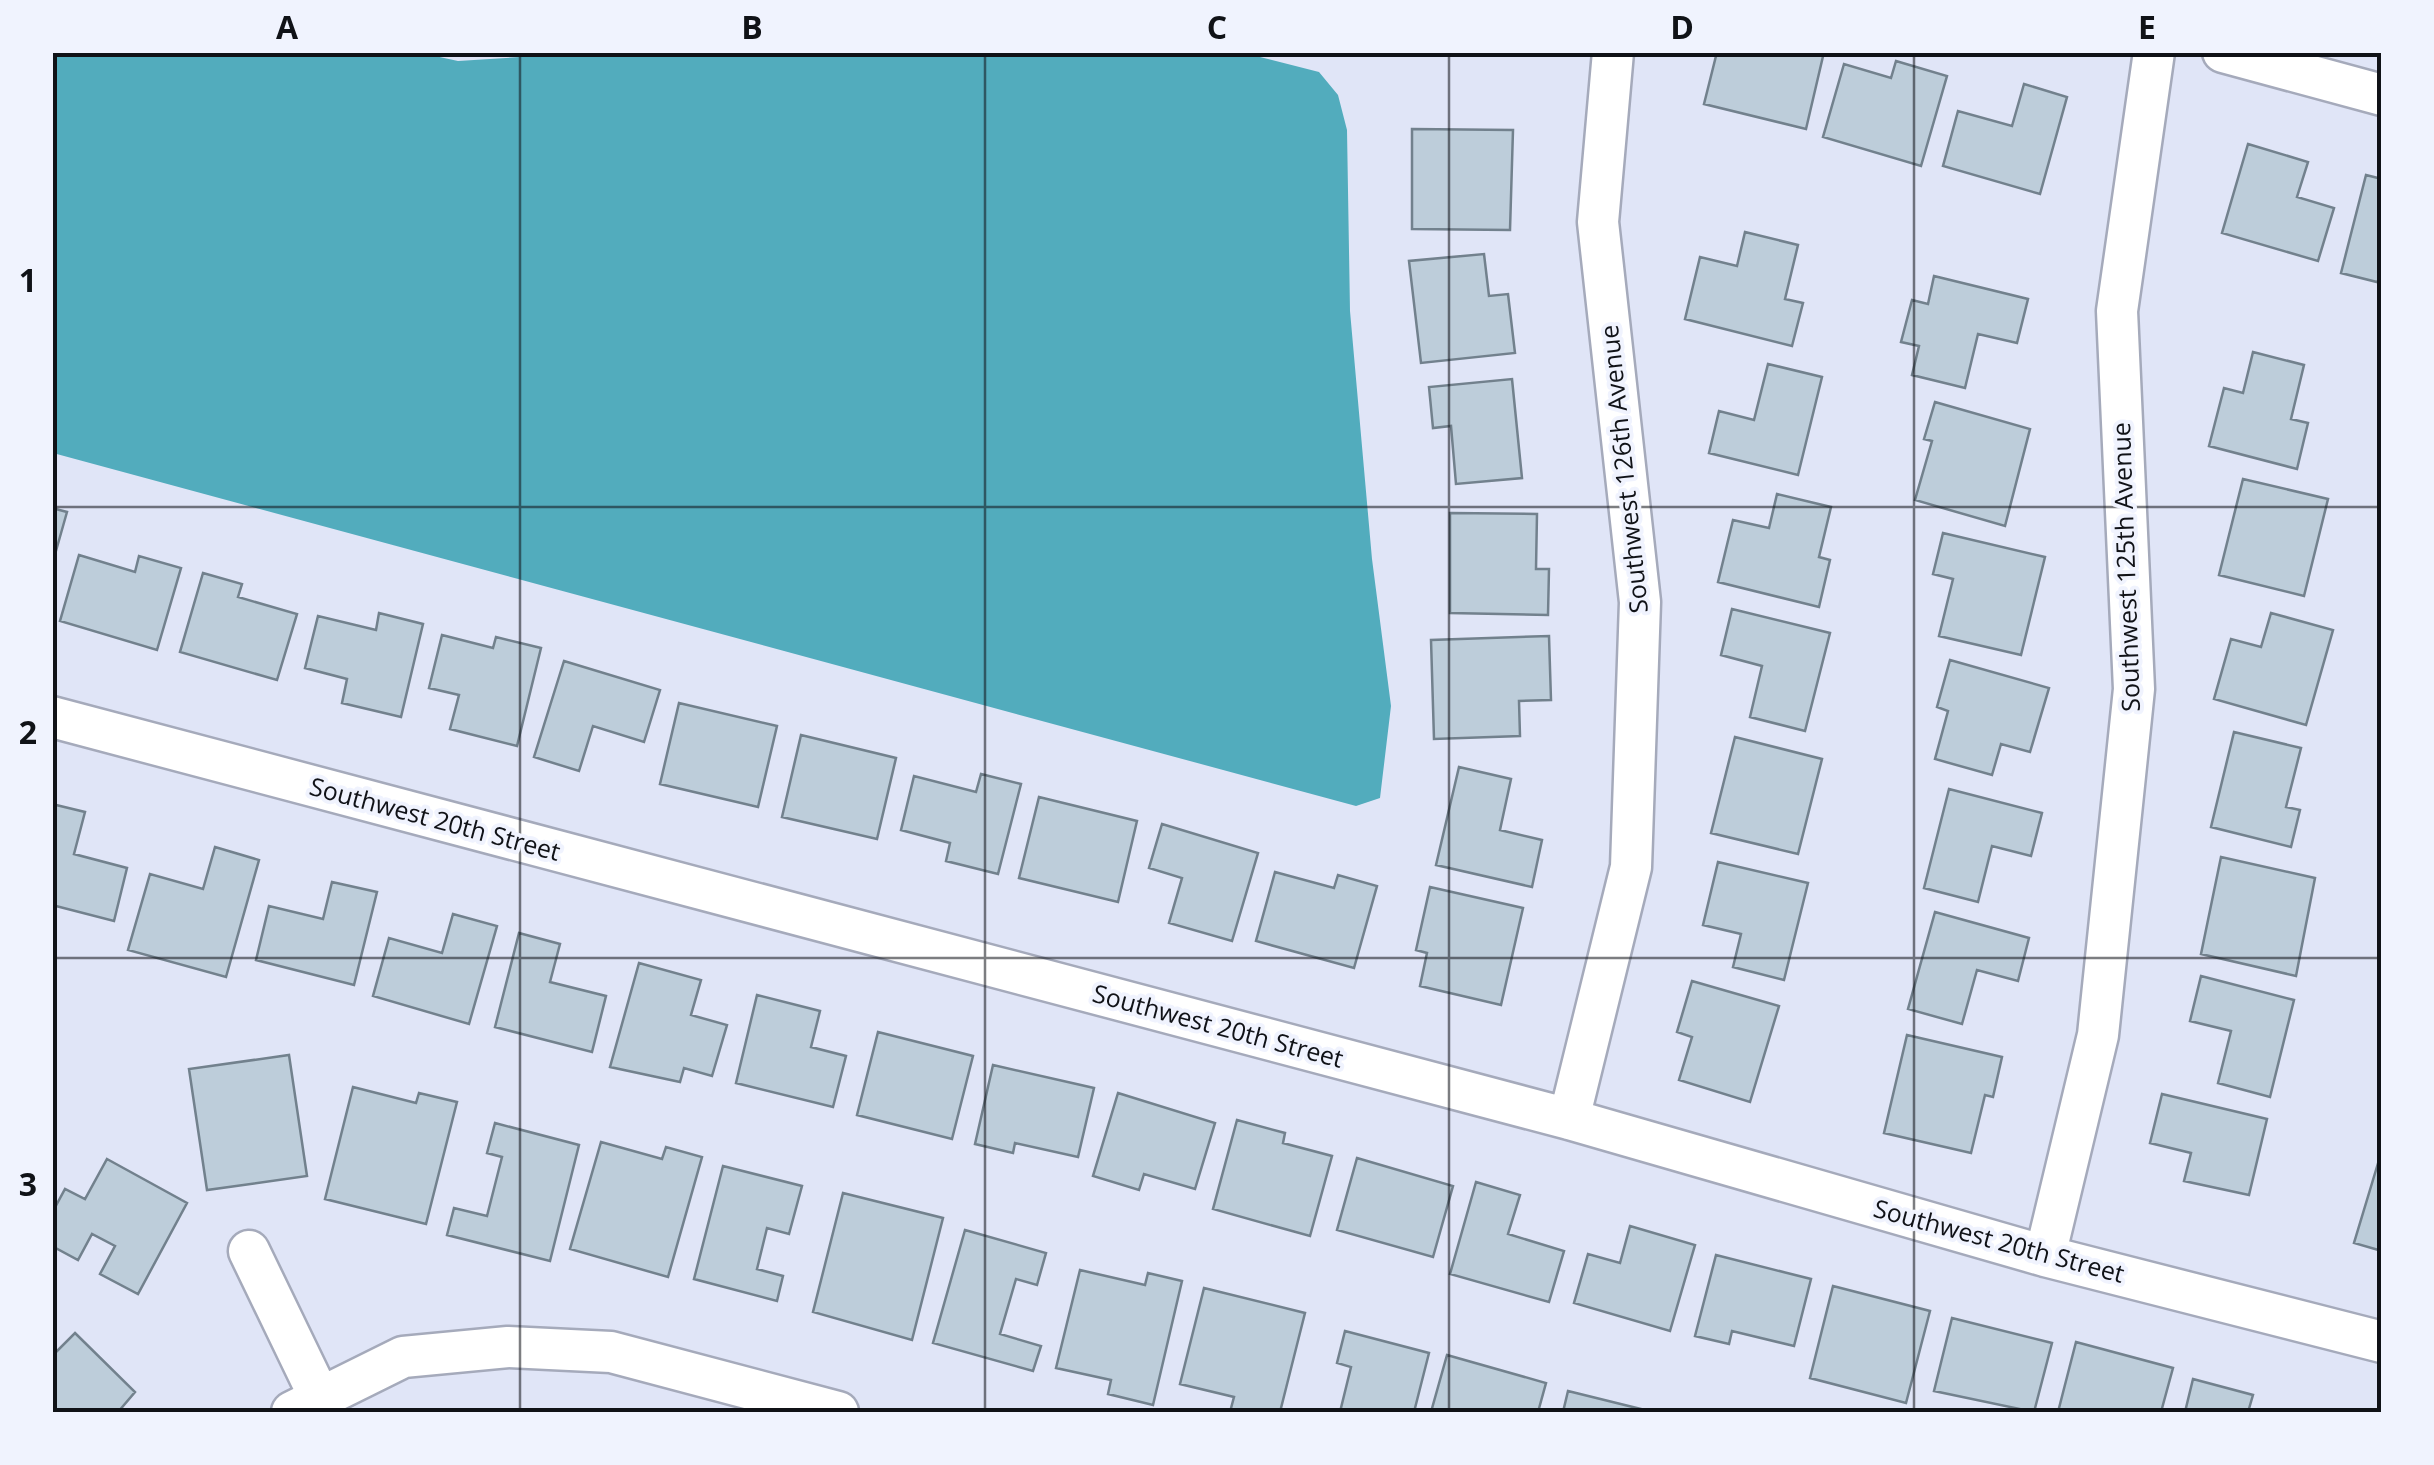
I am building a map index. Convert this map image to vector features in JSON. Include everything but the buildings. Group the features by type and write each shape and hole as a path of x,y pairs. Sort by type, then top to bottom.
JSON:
{"street":[{"name":"Southwest 126th Avenue","path":"1569,1120 1631,867 1640,602 1598,222 1613,52"},
{"name":"Southwest 125th Avenue","path":"2044,1256 2098,1035 2134,689 2117,311 2154,52"},
{"path":"2223,52 2382,95"},
{"name":"Southwest 20th Street","path":"52,717 1569,1120 2044,1256 2382,1342"},
{"path":"249,1251 306,1404 402,1357 508,1346 610,1352 838,1412"}],"water":[{"path":"597,52 1240,52 1319,72 1338,95 1347,130 1350,311 1372,559 1391,706 1380,798 1356,806 53,453 53,53 421,53 458,61"}]}
